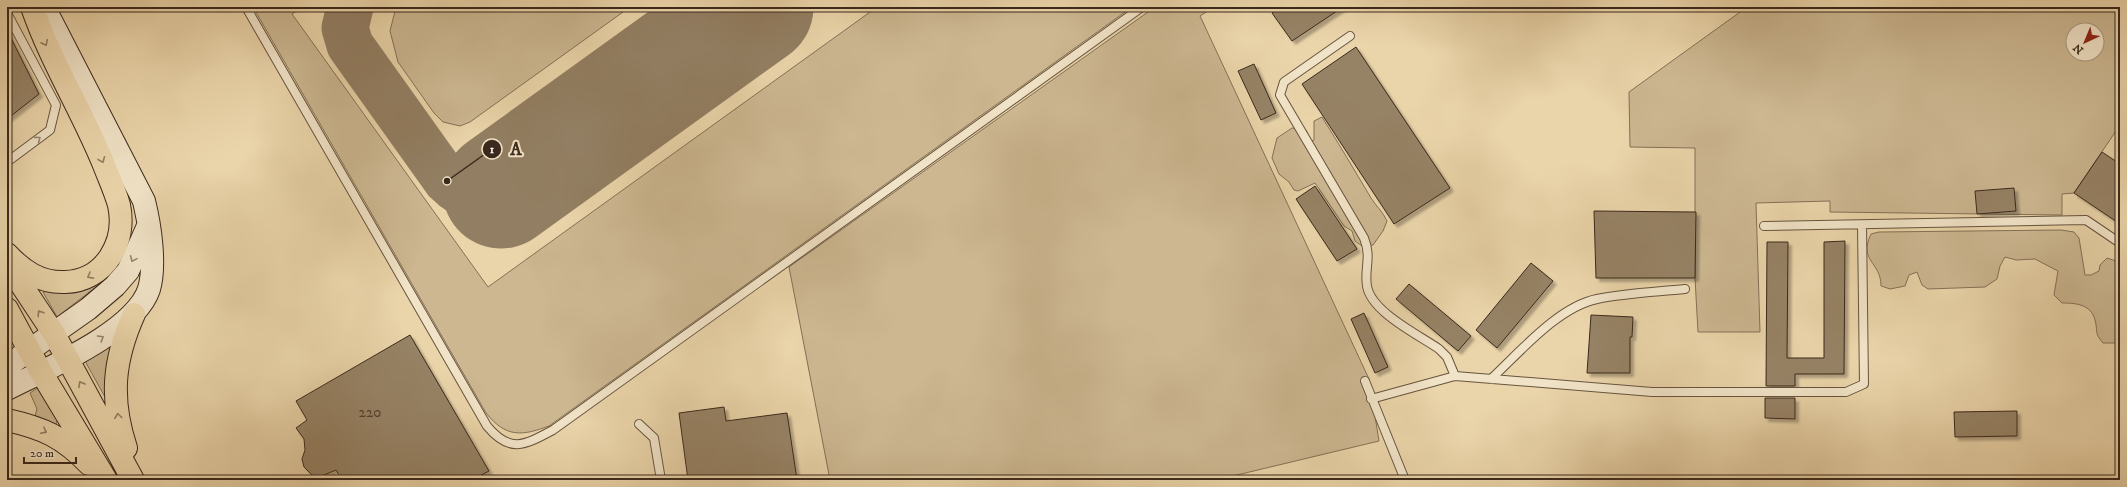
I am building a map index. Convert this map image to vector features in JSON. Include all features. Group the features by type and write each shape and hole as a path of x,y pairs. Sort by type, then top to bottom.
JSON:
{"main road":[{"path":"7,254 21,269 42,280 58,283 76,282 94,274 101,268 113,253 120,235 119,205 113,188 95,144 43,38 32,7"},
{"path":"7,263 54,334 134,480"},
{"path":"7,309 35,361 105,480"},
{"path":"134,314 123,345 114,393 119,426 134,480"},
{"path":"7,420 36,426 53,435 79,453 105,480"}],"street":[{"path":"7,366 35,361 67,358 121,326 134,314 143,302 149,288 152,258 149,223 144,201 44,7"},
{"path":"7,388 35,361 54,334 88,309 124,276 128,271 149,223"}],"lane":[{"path":"246,7 487,426 500,440 516,445 524,444 553,430 1142,7"},
{"path":"7,13 56,105 50,130 7,162"},
{"path":"1350,36 1284,82 1280,95 1364,238 1368,249 1368,292 1383,311 1439,349 1447,357 1455,376"},
{"path":"1764,226 2086,220 2120,243"},
{"path":"1372,399 1455,376 1652,392 1846,392 1864,384 1862,224"},
{"path":"1491,379 1558,317 1577,306 1596,299 1685,289"},
{"path":"1365,381 1405,480"},
{"path":"640,424 654,438 661,480"}],"shaded area":[{"path":"253,7 296,7 298,10 292,14 488,287 877,7 1132,7 549,426 531,432 515,433 500,427 486,413"},
{"path":"396,7 630,7 470,122 460,126 443,122 434,113 398,62 390,31"},
{"path":"1155,7 1214,7 1200,16 1369,379 1379,441 1216,480 830,480 789,267"},
{"path":"1747,7 2120,7 2120,125 2074,193 2062,194 2062,215 1830,212 1830,201 1756,203 1760,332 1698,332 1695,278 1695,148 1630,147 1629,92"},
{"path":"1322,117 1371,198 1387,221 1383,231 1373,245 1362,246 1355,241 1352,231 1344,226 1315,183 1298,191 1294,190 1289,182 1279,174 1272,158 1277,138 1292,128 1306,130 1311,141 1314,140 1314,121"},
{"path":"2061,230 2074,232 2079,238 2085,275 2091,275 2099,271 2100,265 2107,258 2116,261 2120,265 2120,274 2116,281 2120,284 2120,343 2103,343 2097,334 2095,320 2090,311 2077,304 2062,303 2054,295 2058,271 2035,259 2016,260 2005,257 2000,266 1997,279 1985,287 1928,289 1922,285 1917,272 1909,275 1905,286 1890,289 1881,286 1878,271 1868,256 1867,250 1871,234 1879,232"},
{"path":"126,253 110,276 57,317 43,292 71,292 79,289 94,281"},
{"path":"111,343 105,397 85,361"},
{"path":"39,387 58,419 56,424 35,416 37,409 30,393"}],"building":[{"path":"1281,7 1343,7 1292,41 1272,13"},
{"path":"7,30 39,94 7,119"},
{"path":"1356,47 1450,188 1394,224 1302,84"},
{"path":"1254,64 1276,113 1261,120 1238,71"},
{"path":"2102,152 2120,164 2120,224 2074,193"},
{"path":"1315,186 1357,249 1337,261 1296,199"},
{"path":"2014,188 2016,211 1977,214 1975,191"},
{"path":"1594,211 1696,212 1695,278 1596,278"},
{"path":"1845,241 1844,374 1795,374 1795,386 1766,386 1767,242 1788,242 1787,358 1824,358 1824,242"},
{"path":"1531,263 1553,281 1497,348 1476,330"},
{"path":"1409,284 1471,336 1458,351 1396,299"},
{"path":"1364,313 1388,367 1375,373 1351,319"},
{"path":"1591,315 1633,317 1632,337 1630,337 1630,373 1587,373"},
{"path":"410,335 489,471 472,480 342,480 336,470 319,477 312,475 304,467 302,459 305,450 304,439 296,428 307,420 296,401"},
{"path":"1765,398 1795,398 1795,419 1765,418"},
{"path":"724,407 726,421 787,413 797,480 688,480 679,413"},
{"path":"2017,411 2017,436 1955,437 1954,412"}],"taxiway":[{"path":"350,7 345,28 350,45 447,181 460,192 472,197 486,196 501,190"}],"runway":[{"path":"501,190 755,7"}],"place":[{"name":"A","path":"447,181"}]}
